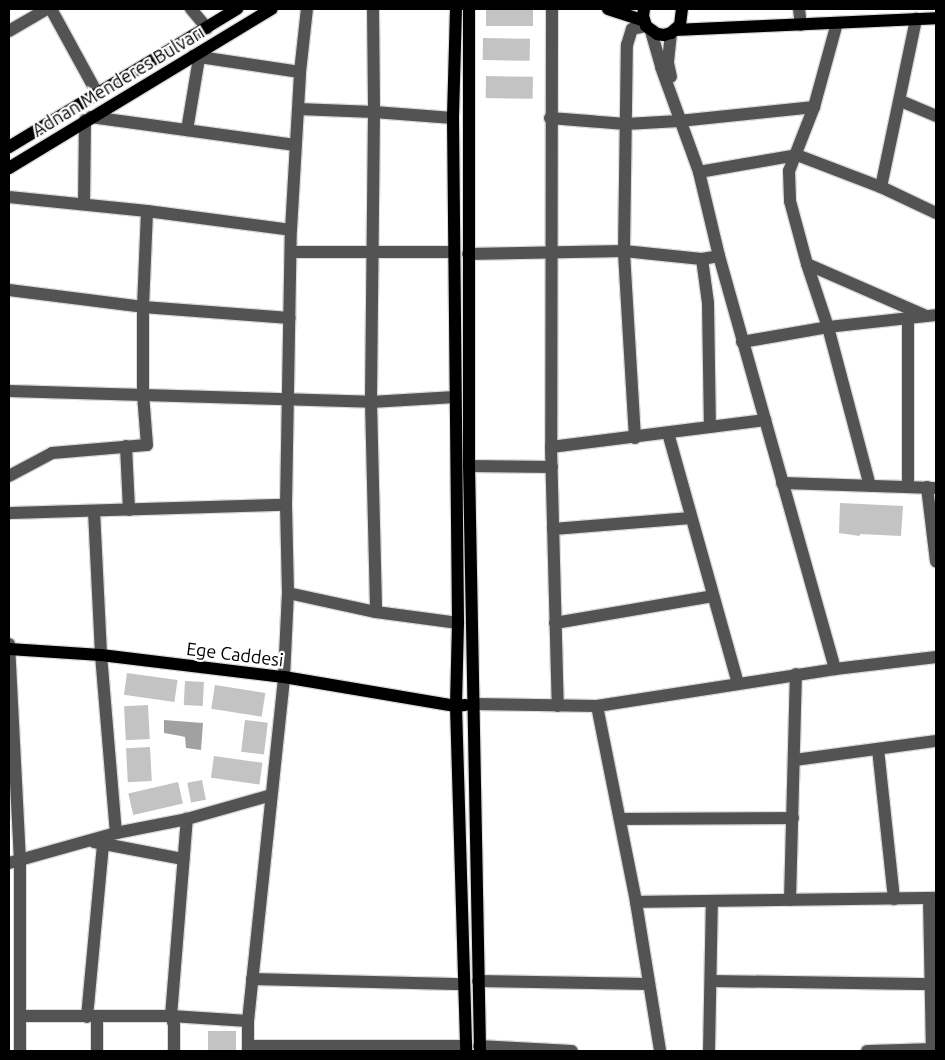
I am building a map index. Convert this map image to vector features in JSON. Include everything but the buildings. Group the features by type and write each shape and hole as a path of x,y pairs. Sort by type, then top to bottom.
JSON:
{"main road":[{"name":"Adnan Menderes Bulvarı","path":"9,147 237,9"},
{"name":"Adnan Menderes Bulvarı","path":"9,168 88,118 196,57 272,9"},
{"path":"456,9 453,118 458,623 456,706 466,1049"},
{"path":"469,9 469,466 475,704 479,1049"},
{"path":"608,9 647,22 664,35 673,32 936,18"},
{"path":"673,32 682,20 682,9"},
{"name":"Ege Caddesi","path":"9,649 101,655 284,677 456,706 475,704"}],"street":[{"path":"9,31 47,9"},
{"path":"52,9 97,93"},
{"path":"191,9 207,28"},
{"path":"307,9 300,72 291,230 286,504 288,593 284,677 252,979 248,1021 248,1049 466,1049"},
{"path":"373,9 374,112 371,402 376,612"},
{"path":"552,9 550,118 552,254 551,447 554,529 554,623 558,706"},
{"path":"800,9 801,26"},
{"path":"881,187 901,101 916,19"},
{"path":"635,438 624,251 627,45 632,29 647,22 679,121 699,172 742,342 834,668"},
{"path":"837,23 814,107 790,171 790,202 807,264 828,327 870,486"},
{"path":"673,32 668,63 679,121"},
{"path":"187,130 196,57 300,72"},
{"path":"901,101 936,116"},
{"path":"550,118 626,124 679,121 814,107"},
{"path":"298,109 453,118"},
{"path":"84,204 88,118 295,145"},
{"path":"699,172 797,155 881,187 936,213"},
{"path":"9,196 147,211 291,230"},
{"path":"9,476 52,453 147,444 144,394 143,307 147,211"},
{"path":"468,254 552,254 624,251 702,259 719,256"},
{"path":"292,252 454,252"},
{"path":"702,259 708,303 710,427"},
{"path":"807,264 931,316"},
{"path":"9,290 143,307 290,318"},
{"path":"742,342 828,327 931,316"},
{"path":"908,318 908,487"},
{"path":"9,391 289,398 371,402 455,396"},
{"path":"551,447 635,438 764,420"},
{"path":"668,432 738,683"},
{"path":"126,446 129,510"},
{"path":"469,466 552,467"},
{"path":"782,484 932,487 936,561"},
{"path":"9,513 286,504"},
{"path":"94,511 101,655 116,833"},
{"path":"554,529 691,518"},
{"path":"288,593 376,612 458,623"},
{"path":"554,623 713,596"},
{"path":"9,644 20,1051"},
{"path":"475,704 597,706 834,668 936,657"},
{"path":"790,900 796,674"},
{"path":"597,706 636,902 660,1051"},
{"path":"795,760 936,740"},
{"path":"878,749 894,899"},
{"path":"14,861 116,833 187,819 271,795"},
{"path":"620,819 793,818"},
{"path":"174,1051 174,1025 171,1016 187,819"},
{"path":"89,841 183,859"},
{"path":"97,1051 92,1017 103,844"},
{"path":"636,902 933,898 933,1050 867,1051"},
{"path":"709,1051 712,901"},
{"path":"252,979 464,984"},
{"path":"478,981 649,984"},
{"path":"711,981 934,984"},
{"path":"20,1016 171,1016 248,1021"},
{"path":"479,1049 572,1051"}],"shaded area":[{"path":"164,720 203,723 201,750 186,748 185,737 164,733"}]}
